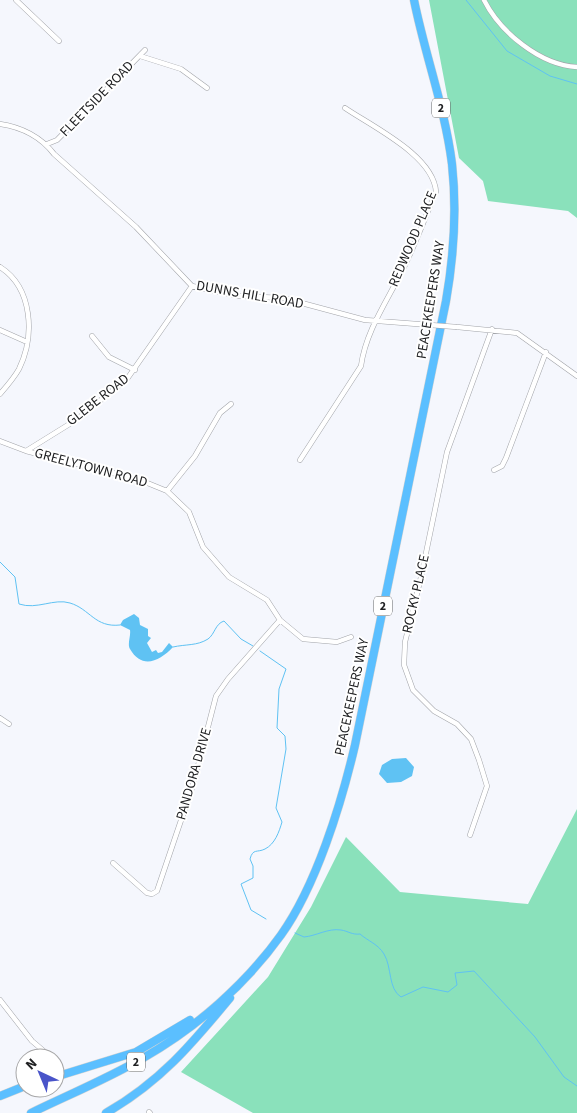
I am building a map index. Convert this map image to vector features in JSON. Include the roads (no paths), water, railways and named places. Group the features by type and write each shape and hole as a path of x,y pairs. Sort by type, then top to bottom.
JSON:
{"highway":[{"name":"PEACEKEEPERS WAY","path":"31,1113 144,1058 182,1032 250,974 294,914 328,837 342,797 446,301 454,242 452,163 437,89 415,1"},
{"path":"106,1113 132,1098 159,1077 205,1028 250,974"},
{"path":"65,1074 136,1052 172,1033 229,993"},
{"path":"0,1096 15,1090"}],"street":[{"path":"16,0 59,41"},
{"path":"484,0 493,14 516,40 554,62 577,67"},
{"name":"FLEETSIDE ROAD","path":"47,144 57,140 145,50"},
{"path":"140,56 181,69 207,88"},
{"name":"REDWOOD PLACE","path":"300,460 362,366 363,354 376,321 406,263 436,192 435,181 431,172 414,155 345,108"},
{"name":"DUNNS HILL ROAD","path":"0,124 16,126 47,144 54,154 136,227 192,286 240,296 283,298 365,320 492,329 517,333 577,376"},
{"path":"0,267 13,279 25,300 29,320 27,342 19,368 0,394"},
{"name":"GLEBE ROAD","path":"26,451 76,420 127,379 192,286"},
{"name":"ROCKY PLACE","path":"470,835 487,786 479,760 471,739 457,724 434,712 413,690 404,665 404,642 421,577 447,452 492,329"},
{"path":"0,330 27,342"},
{"path":"92,336 109,357 135,370"},
{"path":"494,470 502,466 506,458 546,352"},
{"path":"167,491 195,456 220,413 232,404"},
{"name":"GREELYTOWN ROAD","path":"0,441 26,451 140,480 167,491 188,512 203,547 229,577 267,600 280,620 303,639 337,642 351,637"},
{"name":"PANDORA DRIVE","path":"113,863 147,893 152,894 157,891 193,785 216,696 228,679 280,620"},
{"path":"0,718 9,724"},
{"path":"0,1000 32,1041 41,1048"}],"water":[{"path":"134,614 139,618 140,625 148,629 148,636 151,638 147,643 152,652 156,650 158,653 162,652 169,643 173,647 162,656 151,661 140,660 135,656 129,647 130,630 120,625 123,620"},
{"path":"406,758 414,767 412,776 401,782 387,783 379,774 382,765 392,759"}],"waterway":[{"path":"466,0 507,51 550,76 577,84"},
{"path":"0,562 15,577 19,604 32,606 58,602 70,603 83,609 104,624 120,625"},
{"path":"173,647 196,644 208,639 219,624 224,621 241,639 253,646"},
{"path":"260,651 286,669 279,689 277,728 285,736 286,749 276,808 282,822 274,841 265,849 252,853 250,859 253,866 253,878 241,884 251,910 266,919"},
{"path":"295,933 304,937 336,930 360,934 376,945 384,954 394,989 401,997 423,987 448,992 457,985 455,973 474,971 535,1037 564,1077 577,1086"}]}
